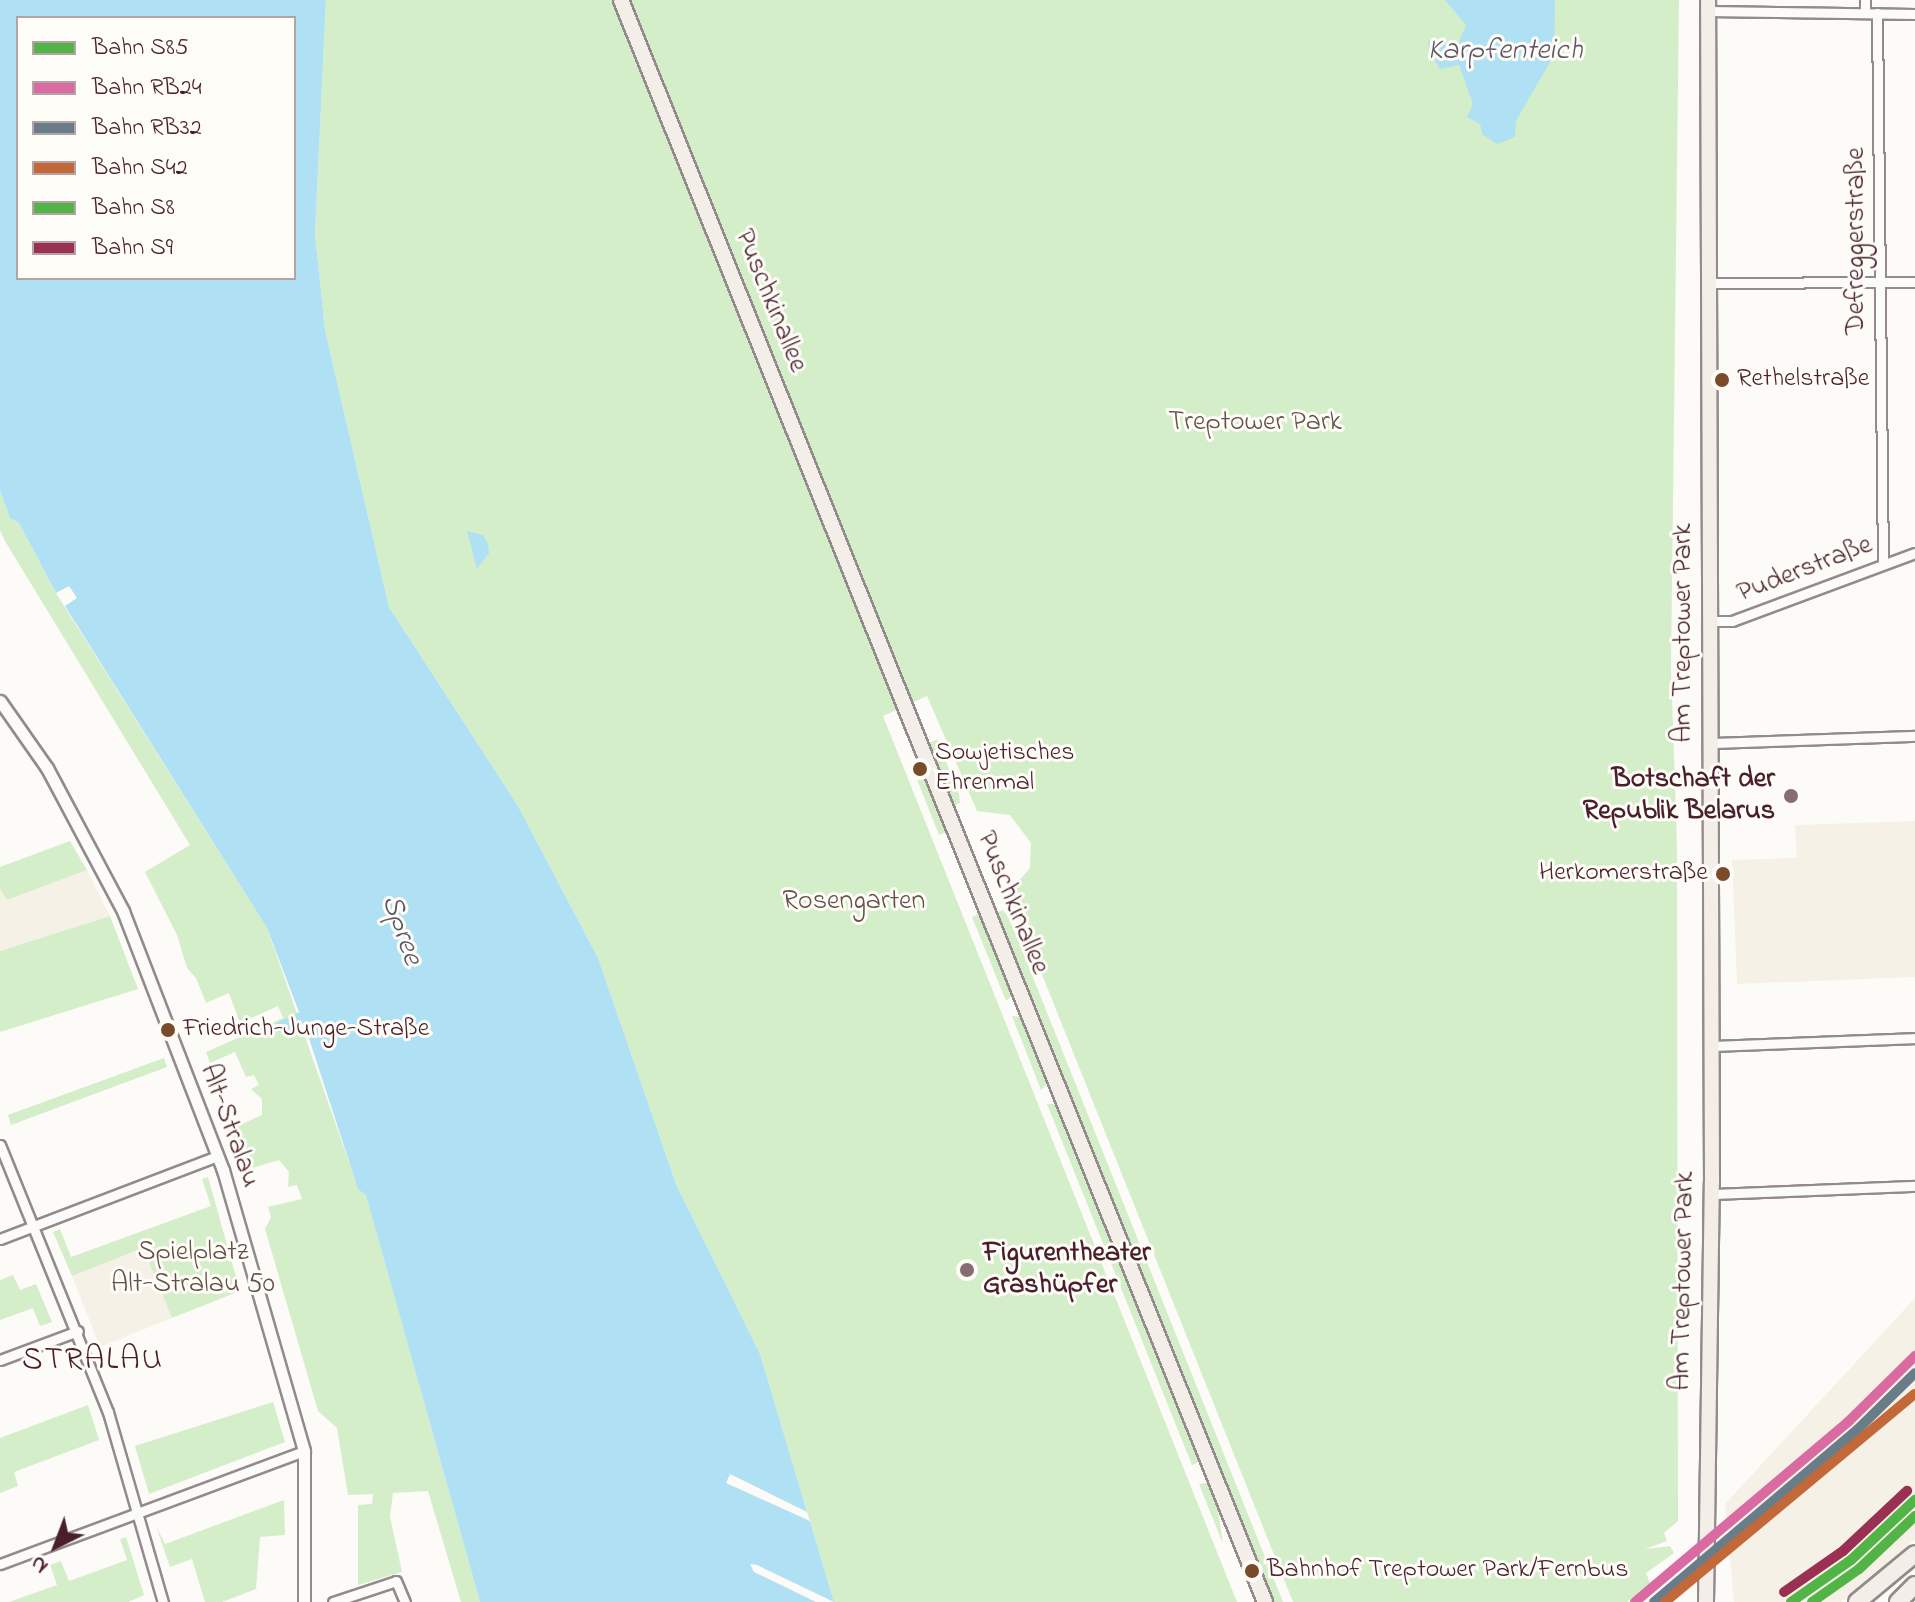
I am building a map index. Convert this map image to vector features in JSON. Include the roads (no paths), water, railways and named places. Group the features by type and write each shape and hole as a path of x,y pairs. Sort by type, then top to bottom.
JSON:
{"highway":[{"path":"1857,1602 1915,1554"},
{"path":"1898,1602 1915,1585"}],"main road":[{"name":"Puschkinallee","path":"621,0 1265,1602"},
{"name":"Am Treptower Park","path":"1706,1602 1712,1194 1708,6"}],"street":[{"path":"1865,0 1865,13"},
{"path":"1708,6 1915,14"},
{"name":"Defreggerstraße","path":"1877,13 1883,564"},
{"path":"1709,283 1915,282"},
{"name":"Puderstraße","path":"1710,621 1732,621 1915,553"},
{"name":"Alt-Stralau","path":"0,701 47,768 123,911 217,1156 304,1451 304,1602"},
{"path":"1711,743 1915,736"},
{"path":"1711,1046 1915,1038"},
{"path":"0,1145 78,1331 163,1602"},
{"path":"0,1239 217,1156"},
{"path":"1712,1194 1915,1186"},
{"path":"0,1360 78,1331"},
{"path":"0,1564 304,1451"},
{"path":"333,1602 396,1581 405,1602"}],"water":[{"name":"Spree","path":"0,0 326,0 315,234 325,330 389,607 518,806 598,958 676,1184 760,1354 834,1602 480,1602 366,1195 358,1189 304,1023 279,1033 275,1024 299,1012 267,928 65,606 77,598 69,586 56,593 19,523 10,518 0,491"},
{"name":"Karpfenteich","path":"1445,0 1555,0 1554,55 1516,121 1515,137 1497,144 1482,134 1480,124 1467,117 1473,104 1459,65 1440,69 1430,52 1428,41 1442,39 1456,49 1466,25"},
{"path":"467,531 483,535 488,544 489,553 477,569"}],"rail line":[{"name":"RB24","path":"1635,1602 1849,1421 1915,1356"},
{"name":"RB32","path":"1654,1602 1857,1430 1915,1373"},
{"name":"S42","path":"1665,1602 1915,1394"},
{"name":"S9","path":"1784,1592 1843,1551 1907,1491"},
{"name":"S85","path":"1791,1602 1851,1560 1915,1500"},
{"name":"S8","path":"1812,1602 1859,1569 1915,1516"}],"place":[{"name":"Rethelstraße","path":"1722,380"},
{"name":"Sowjetisches Ehrenmal","path":"920,769"},
{"name":"Botschaft der Republik Belarus","path":"1791,796"},
{"name":"Herkomerstraße","path":"1723,874"},
{"name":"Friedrich-Junge-Straße","path":"168,1030"},
{"name":"Figurentheater Grashüpfer","path":"967,1270"},
{"name":"Bahnhof Treptower Park/Fernbus","path":"1252,1571"}],"district":[{"name":"STRALAU","path":"93,1361"}],"park label":[{"name":"Treptower Park","path":"1255,423"},
{"name":"Rosengarten","path":"854,902"},
{"name":"Spielplatz Alt-Stralau 50","path":"193,1269"}]}
